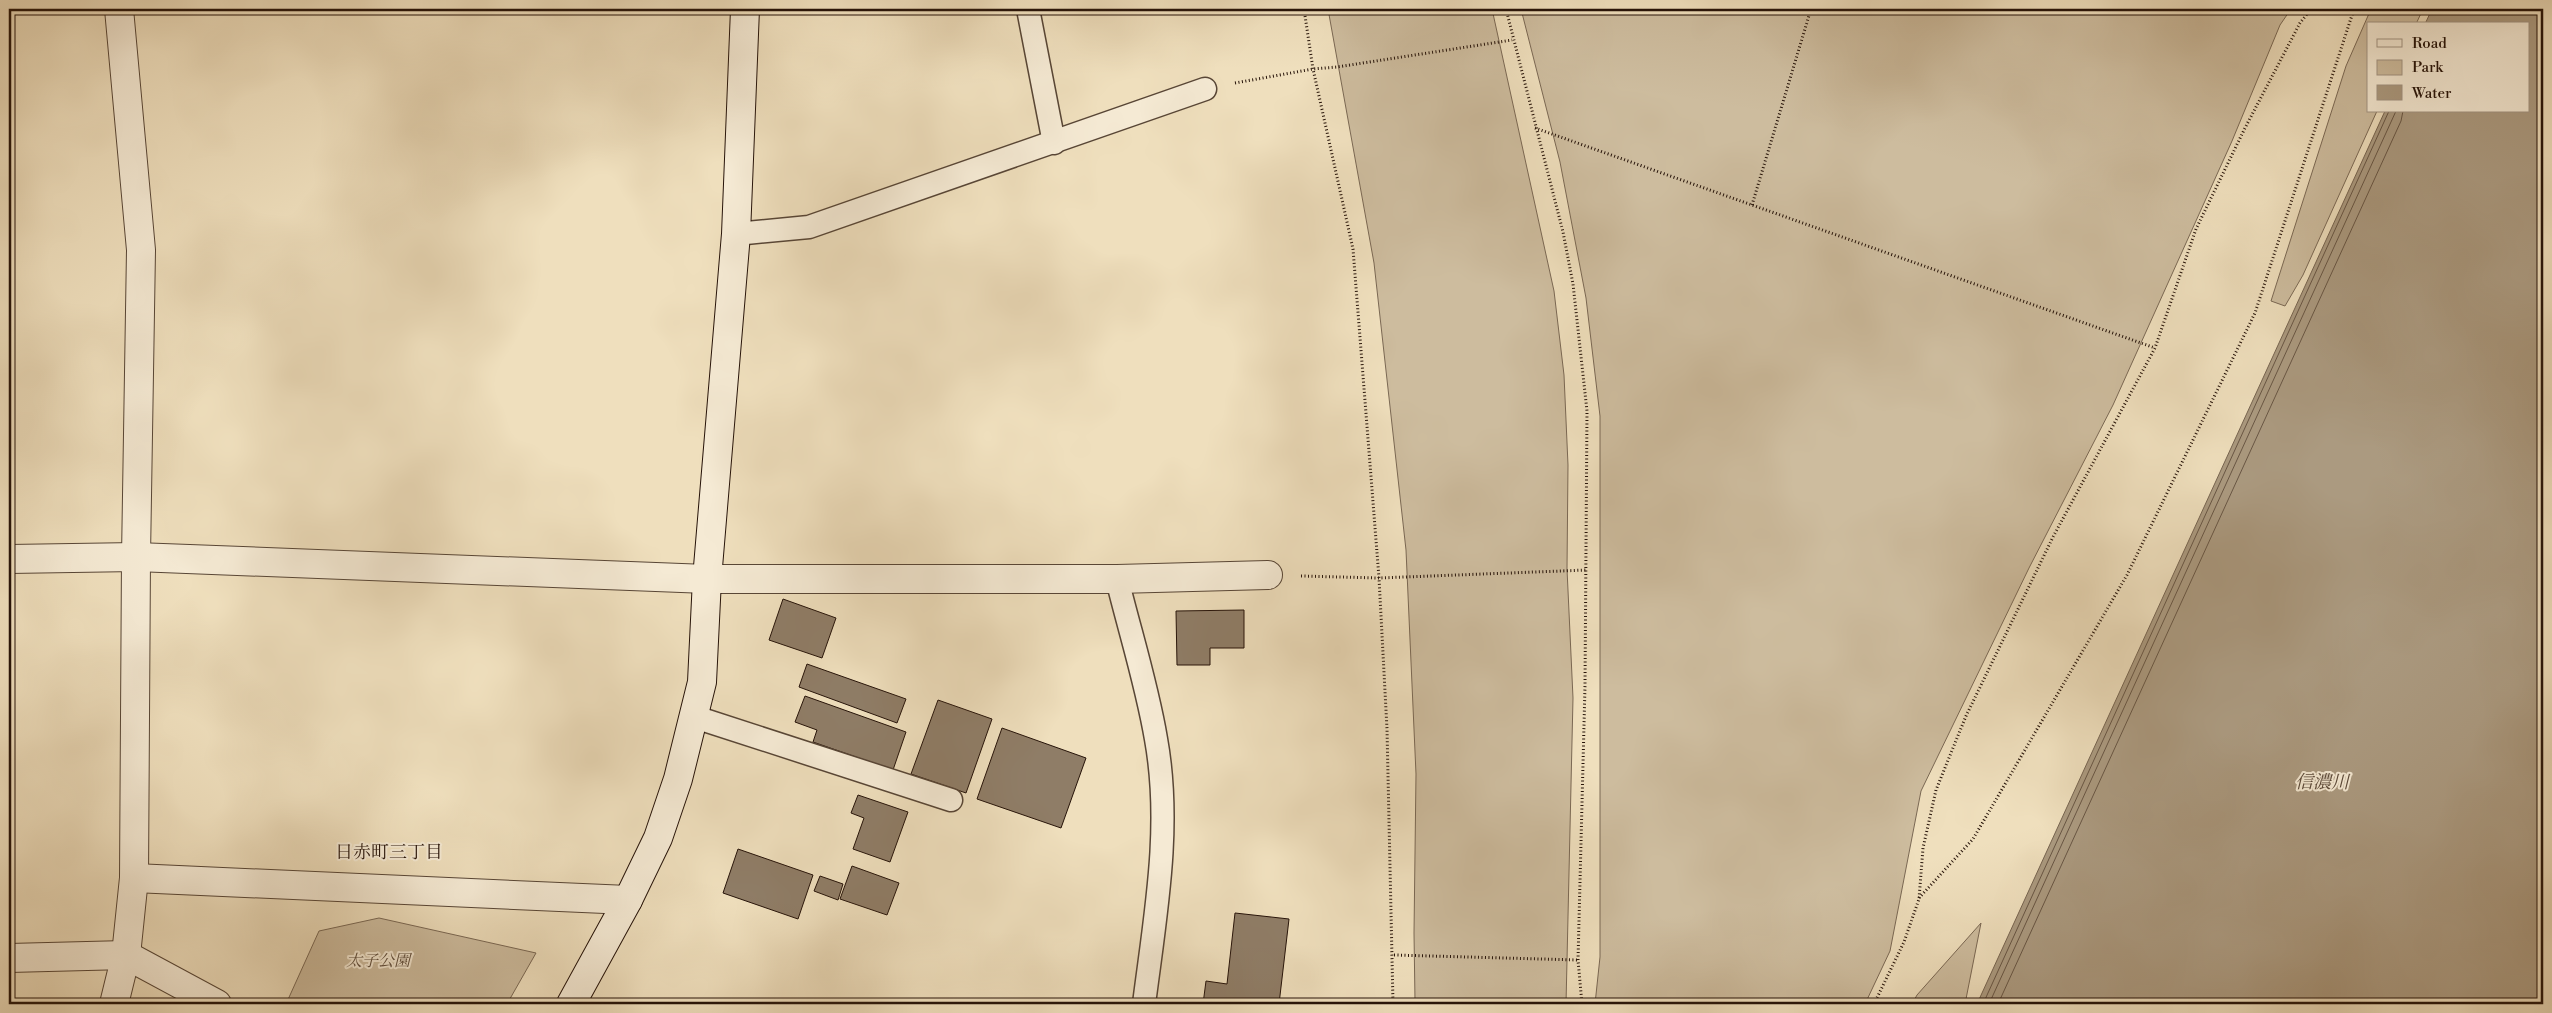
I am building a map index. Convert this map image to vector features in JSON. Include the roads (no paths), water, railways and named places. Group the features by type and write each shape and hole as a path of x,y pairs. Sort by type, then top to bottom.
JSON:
{"street":[{"path":"114,1004 126,955 134,878 136,557 141,250 119,9"},
{"path":"571,1004 628,900 658,838 695,717 702,682 707,580 736,234 746,9"},
{"path":"9,559 136,557 707,580 1117,579 1268,575"},
{"path":"134,878 628,900"},
{"path":"9,958 126,955 217,1004"}],"lane":[{"path":"1028,9 1054,142"},
{"path":"736,234 809,227 1205,89"},
{"path":"1117,579 1156,739 1162,801 1162,864 1144,1004"},
{"path":"695,717 951,800"}],"water":[{"name":"信濃川","path":"2432,9 2543,9 2543,1004 1977,1004 2385,112 2530,112 2530,22 2426,22"}],"district":[{"name":"日赤町三丁目","path":"389,852"}],"park label":[{"name":"太子公園","path":"378,961"}]}
